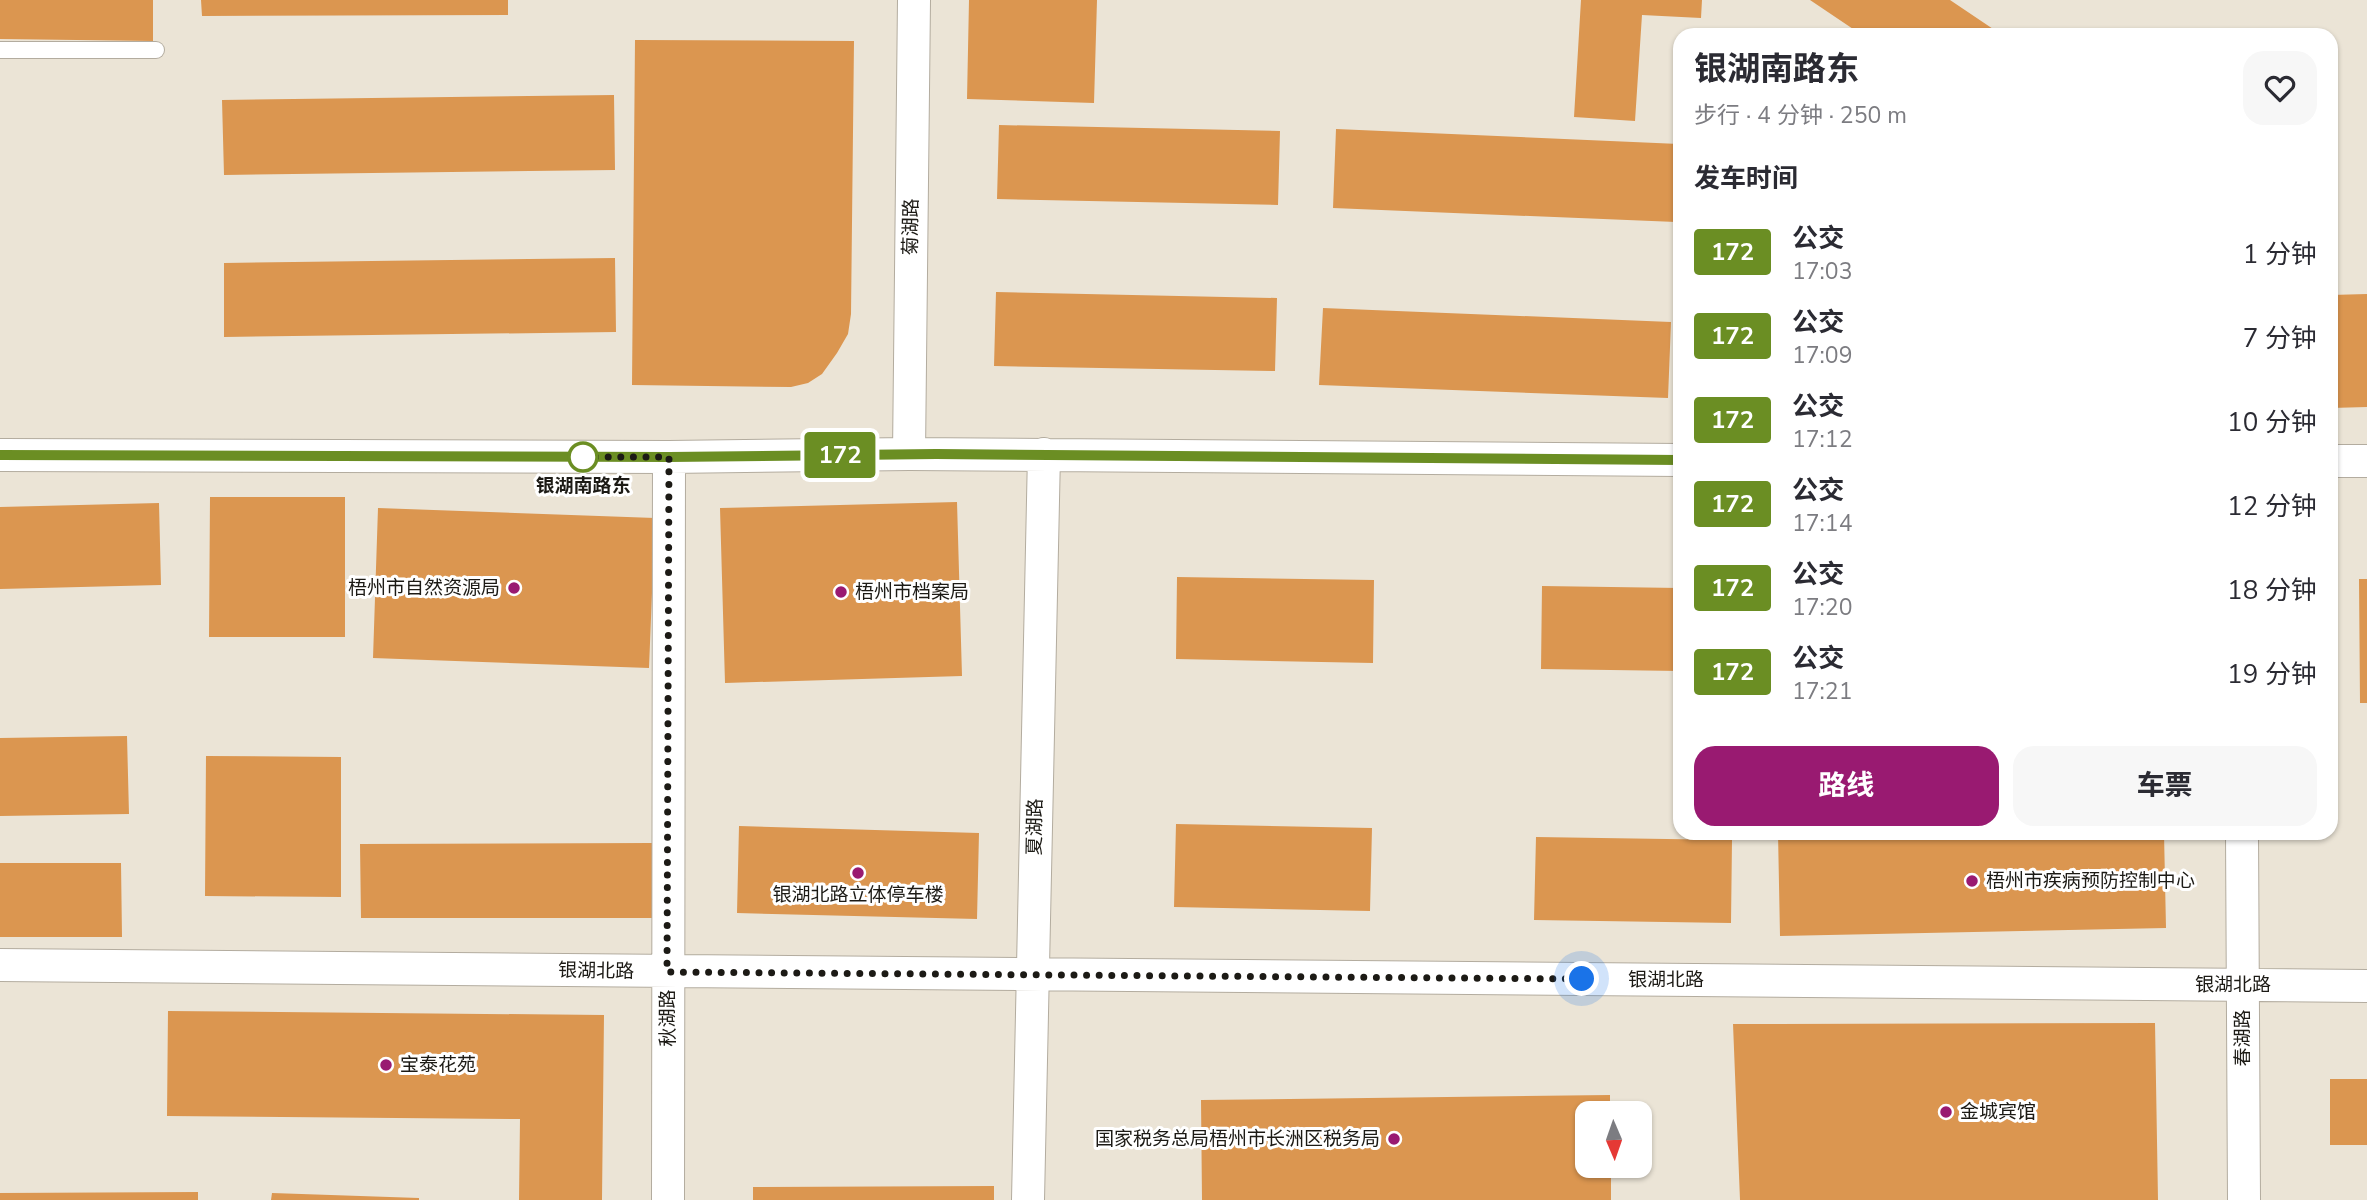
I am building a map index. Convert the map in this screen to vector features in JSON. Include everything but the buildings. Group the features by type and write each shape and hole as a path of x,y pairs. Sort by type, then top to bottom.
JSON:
{"street":[{"name":"菊湖路","path":"909,454 914,0"},
{"path":"0,455 669,457 1044,454 1673,460"},
{"name":"夏湖路","path":"1028,1200 1044,454"},
{"name":"秋湖路","path":"668,1200 669,457"},
{"path":"2338,461 2367,461"},
{"name":"春湖路","path":"2242,840 2244,1200"},
{"name":"银湖北路","path":"0,965 2367,986"}],"lane":[{"path":"0,50 156,50"}],"bus line":[{"name":"172","path":"0,455 669,457 1044,454 1673,460"}],"place":[{"name":"银湖南路东","path":"583,457"},
{"name":"梧州市自然资源局","path":"514,588"},
{"name":"梧州市档案局","path":"841,592"},
{"name":"银湖北路立体停车楼","path":"858,873"},
{"name":"梧州市疾病预防控制中心","path":"1972,881"},
{"name":"宝泰花苑","path":"386,1065"},
{"name":"金城宾馆","path":"1946,1112"},
{"name":"国家税务总局梧州市长洲区税务局","path":"1394,1139"}],"route":[{"path":"583,457 669,457 667,972 1582,979"}]}
